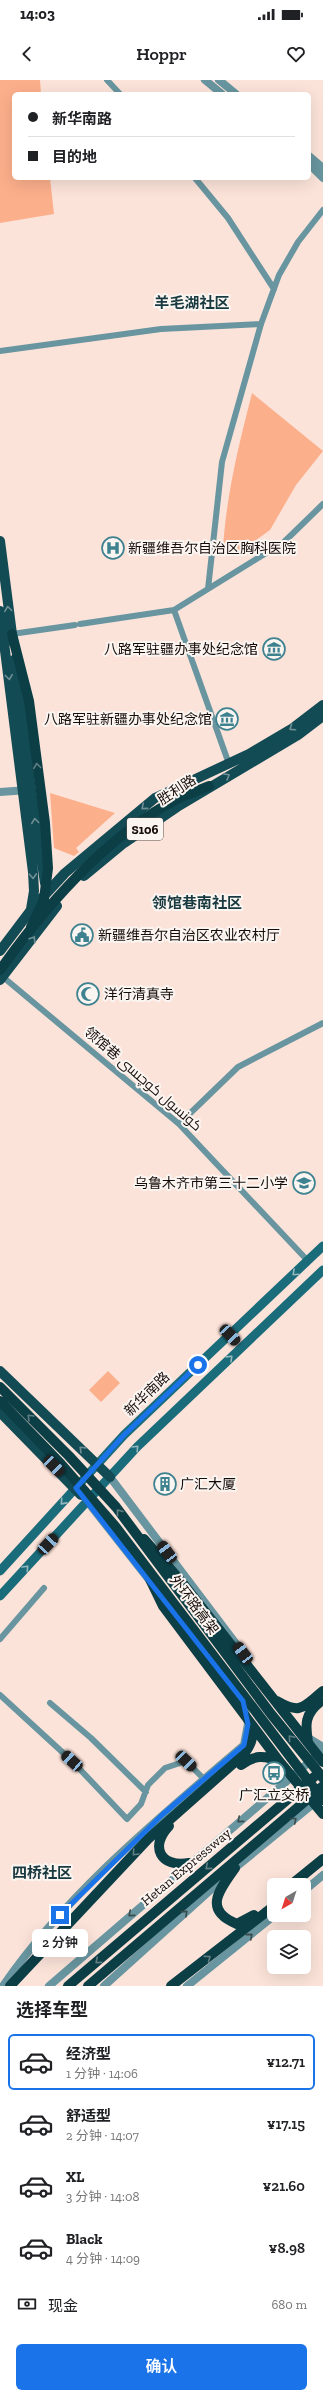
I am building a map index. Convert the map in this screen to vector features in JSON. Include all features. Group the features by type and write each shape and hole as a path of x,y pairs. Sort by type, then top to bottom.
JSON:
{"highway":[{"path":"1,976 31,927 44,899 48,868 45,823 29,701 12,634"},
{"path":"31,927 102,854 158,810 177,799 209,786"},
{"name":"外环路高架","path":"0,1387 69,1456 116,1507 262,1702 323,1778"},
{"name":"外环路高架","path":"0,1401 62,1464 115,1526 323,1800"},
{"path":"128,1525 155,1549 323,1762"},
{"path":"141,1559 163,1606 252,1726 323,1814"},
{"path":"272,1698 292,1709 298,1709 323,1691"},
{"path":"309,1744 306,1719 310,1711 323,1699"},
{"path":"10,1986 148,1839 244,1754 252,1740 252,1726"},
{"path":"189,1863 175,1864 166,1860 160,1853 159,1841 162,1834 175,1820 250,1758 260,1756 279,1761"},
{"name":"Hetan Expressway","path":"68,1986 323,1770"},
{"name":"Hetan Expressway","path":"88,1986 323,1786"},
{"path":"300,1878 323,1859"},
{"path":"307,1878 323,1865"},
{"path":"235,1868 222,1886 216,1904 219,1913 227,1920 237,1924 253,1916 267,1905"},
{"path":"174,1984 267,1911"}],"main road":[{"name":"S106","path":"0,541 12,634 27,790 34,891 31,910"},
{"name":"S106","path":"0,611 27,790 49,915"},
{"name":"S106","path":"0,951 46,892 65,873 155,798 229,764 293,728 323,704"},
{"name":"胜利路","path":"1,976 49,915 88,872 124,843 209,786 298,735 323,716"},
{"name":"新华南路","path":"0,1571 124,1435 323,1246"},
{"path":"0,1596 137,1447 323,1270"},
{"path":"230,1335 241,1348"},
{"path":"0,1371 110,1477"},
{"path":"0,1412 76,1488 87,1501"}],"street":[{"path":"107,80 118,92"},
{"path":"205,80 220,92"},
{"path":"219,80 234,92"},
{"path":"311,158 323,168"},
{"path":"311,166 323,178"},
{"path":"197,180 228,218 274,289"},
{"path":"208,589 222,462 261,324 279,275 298,242 323,210"},
{"path":"0,351 161,329 261,324"},
{"path":"12,634 174,610 284,542 323,504"},
{"path":"174,610 229,764"},
{"path":"0,792 27,790"},
{"name":"领馆巷 كونسول كوچىسى","path":"1,976 179,1124 308,1261"},
{"path":"179,1124 238,1067 323,1023"},
{"path":"49,1986 323,1748 305,1736 110,1477"},
{"path":"87,1501 282,1750 287,1770 284,1781"},
{"path":"0,1639 44,1588"},
{"path":"0,1695 72,1761 127,1819 141,1804 148,1785 165,1768 186,1761 204,1779"},
{"path":"3,1986 41,1935 157,1820 244,1745 248,1724 243,1701"},
{"path":"50,1703 91,1738 146,1792"},
{"path":"104,1986 235,1868 323,1796"},
{"path":"313,1804 323,1809"},
{"path":"311,1885 323,1875"},
{"path":"187,1986 267,1921"}],"shaded area":[{"path":"0,80 40,80 41,92 12,92 12,180 50,180 54,214 0,223"},
{"path":"252,393 323,451 296,485 270,530 241,551 223,549 230,490"},
{"path":"50,793 115,813 76,848 79,852 74,856 54,848"},
{"path":"108,1371 120,1383 101,1402 89,1390"}],"place":[{"name":"新疆维吾尔自治区胸科医院","path":"113,548"},
{"name":"八路军驻疆办事处纪念馆","path":"274,649"},
{"name":"八路军驻新疆办事处纪念馆","path":"227,719"},
{"name":"新疆维吾尔自治区农业农村厅","path":"82,935"},
{"name":"洋行清真寺","path":"88,994"},
{"name":"乌鲁木齐市第三十二小学","path":"304,1183"},
{"name":"广汇大厦","path":"165,1484"},
{"name":"广汇立交桥","path":"274,1773"}],"district":[{"name":"羊毛湖社区","path":"192,303"},
{"name":"领馆巷南社区","path":"197,903"},
{"name":"四桥社区","path":"42,1873"}],"route":[{"path":"60,1915 162,1815 244,1745 248,1724 243,1701 76,1488 124,1435 198,1365"}]}
